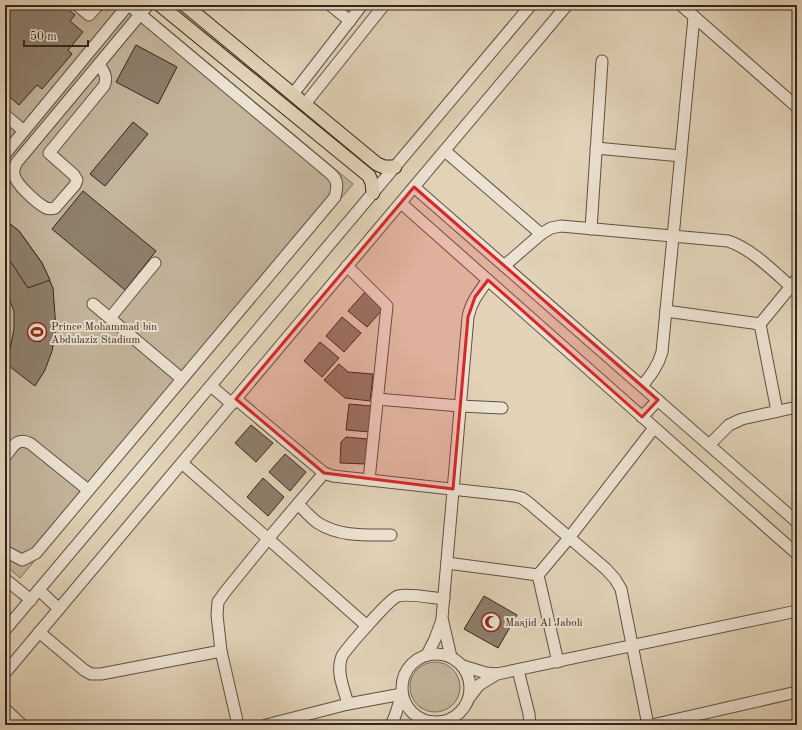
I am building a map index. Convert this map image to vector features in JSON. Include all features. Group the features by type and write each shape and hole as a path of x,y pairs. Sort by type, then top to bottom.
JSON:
{"main road":[{"path":"160,5 369,176 372,183 373,193"},
{"path":"185,5 377,164 384,167 395,167"}],"street":[{"path":"77,5 89,16 98,5"},
{"path":"5,154 128,5 331,174 337,183 335,197 36,553 22,560 5,551"},
{"path":"35,140 74,175 77,180 75,186 55,208 47,208 22,188 17,182 10,165 35,140 148,5"},
{"path":"330,5 350,21"},
{"path":"293,94 362,5"},
{"path":"305,104 384,5"},
{"path":"5,630 531,5"},
{"path":"5,673 567,5"},
{"path":"683,6 797,107"},
{"path":"642,386 660,362 662,352 694,17"},
{"path":"591,229 602,61"},
{"path":"50,153 104,86 106,74 99,64"},
{"path":"5,115 24,131"},
{"path":"596,148 681,156"},
{"path":"445,151 541,234"},
{"path":"414,187 797,522"},
{"path":"401,203 797,554"},
{"path":"504,266 541,234 551,228 561,226 728,241 739,244 795,286 760,324"},
{"path":"110,318 155,263"},
{"path":"347,266 387,306 369,480"},
{"path":"428,655 442,618 468,317 470,305 488,280"},
{"path":"93,304 182,379"},
{"path":"666,311 760,324"},
{"path":"760,324 777,411"},
{"path":"211,386 234,402 324,474 522,498 606,569 621,589 648,725"},
{"path":"377,399 502,408"},
{"path":"642,417 658,400"},
{"path":"709,445 729,425 742,419 797,407"},
{"path":"538,575 569,538 654,428"},
{"path":"5,457 19,441 24,440 88,490"},
{"path":"182,463 367,626"},
{"path":"238,725 221,651 216,615 218,602 268,539 324,474"},
{"path":"298,504 314,520 328,528 344,533 391,535"},
{"path":"447,563 538,575"},
{"path":"538,575 558,662"},
{"path":"5,579 31,600"},
{"path":"38,590 59,609"},
{"path":"348,704 340,671 340,664 342,656 367,626 397,596 404,595 444,599"},
{"path":"391,725 402,694 402,682 406,672 412,663 422,656 433,653 444,654 451,657 463,666 482,672 497,674 797,611"},
{"path":"442,618 451,657"},
{"path":"39,632 84,670 91,674 101,674 221,651"},
{"path":"463,666 468,675 470,686 469,698"},
{"path":"518,670 529,714 530,725"},
{"path":"402,694 406,705 413,713 431,724 445,721 456,716 464,708 469,698 480,685 497,674"},
{"path":"652,725 797,692"},
{"path":"266,725 285,723 348,704 402,694"},
{"path":"5,709 22,725"}],"highlighted area":[{"path":"414,187 658,400 642,417 488,280 475,297 468,317 453,489 324,473 236,399"}],"shaded area":[{"path":"5,5 139,5 353,184 20,578 5,565"},
{"path":"435,662 445,664 453,669 458,677 460,687 458,697 453,705 445,710 435,712 425,710 417,705 412,697 410,687 412,677 417,669 425,664"}],"building":[{"path":"9,5 15,10 19,5 63,5 75,15 70,21 83,32 68,50 72,54 42,89 37,85 19,105 6,94 5,95 5,10"},
{"path":"136,45 177,67 158,104 116,82"},
{"path":"133,122 148,134 105,186 90,174"},
{"path":"83,191 156,251 125,290 52,229"},
{"path":"5,220 19,231 42,263 53,288 56,329 52,351 45,370 35,386 5,363 5,356 10,349 14,329 14,311 5,289"},
{"path":"5,220 19,231 42,263 50,280 28,288 5,253"},
{"path":"365,292 383,309 367,327 348,311"},
{"path":"342,317 361,333 344,352 326,336"},
{"path":"320,342 339,358 322,377 304,361"},
{"path":"339,364 348,372 373,374 370,401 345,398 324,380"},
{"path":"349,404 372,406 370,432 346,430"},
{"path":"251,425 273,443 256,462 235,443"},
{"path":"346,437 368,439 366,464 340,463 341,442"},
{"path":"285,454 306,472 290,491 269,472"},
{"path":"263,478 284,497 268,516 247,497"},
{"name":"Masjid Al Jaboli","path":"484,596 517,615 498,648 464,629"}],"place":[{"name":"Prince Mohammad bin Abdulaziz Stadium","path":"37,332"},
{"name":"Masjid Al Jaboli","path":"491,622"}]}
